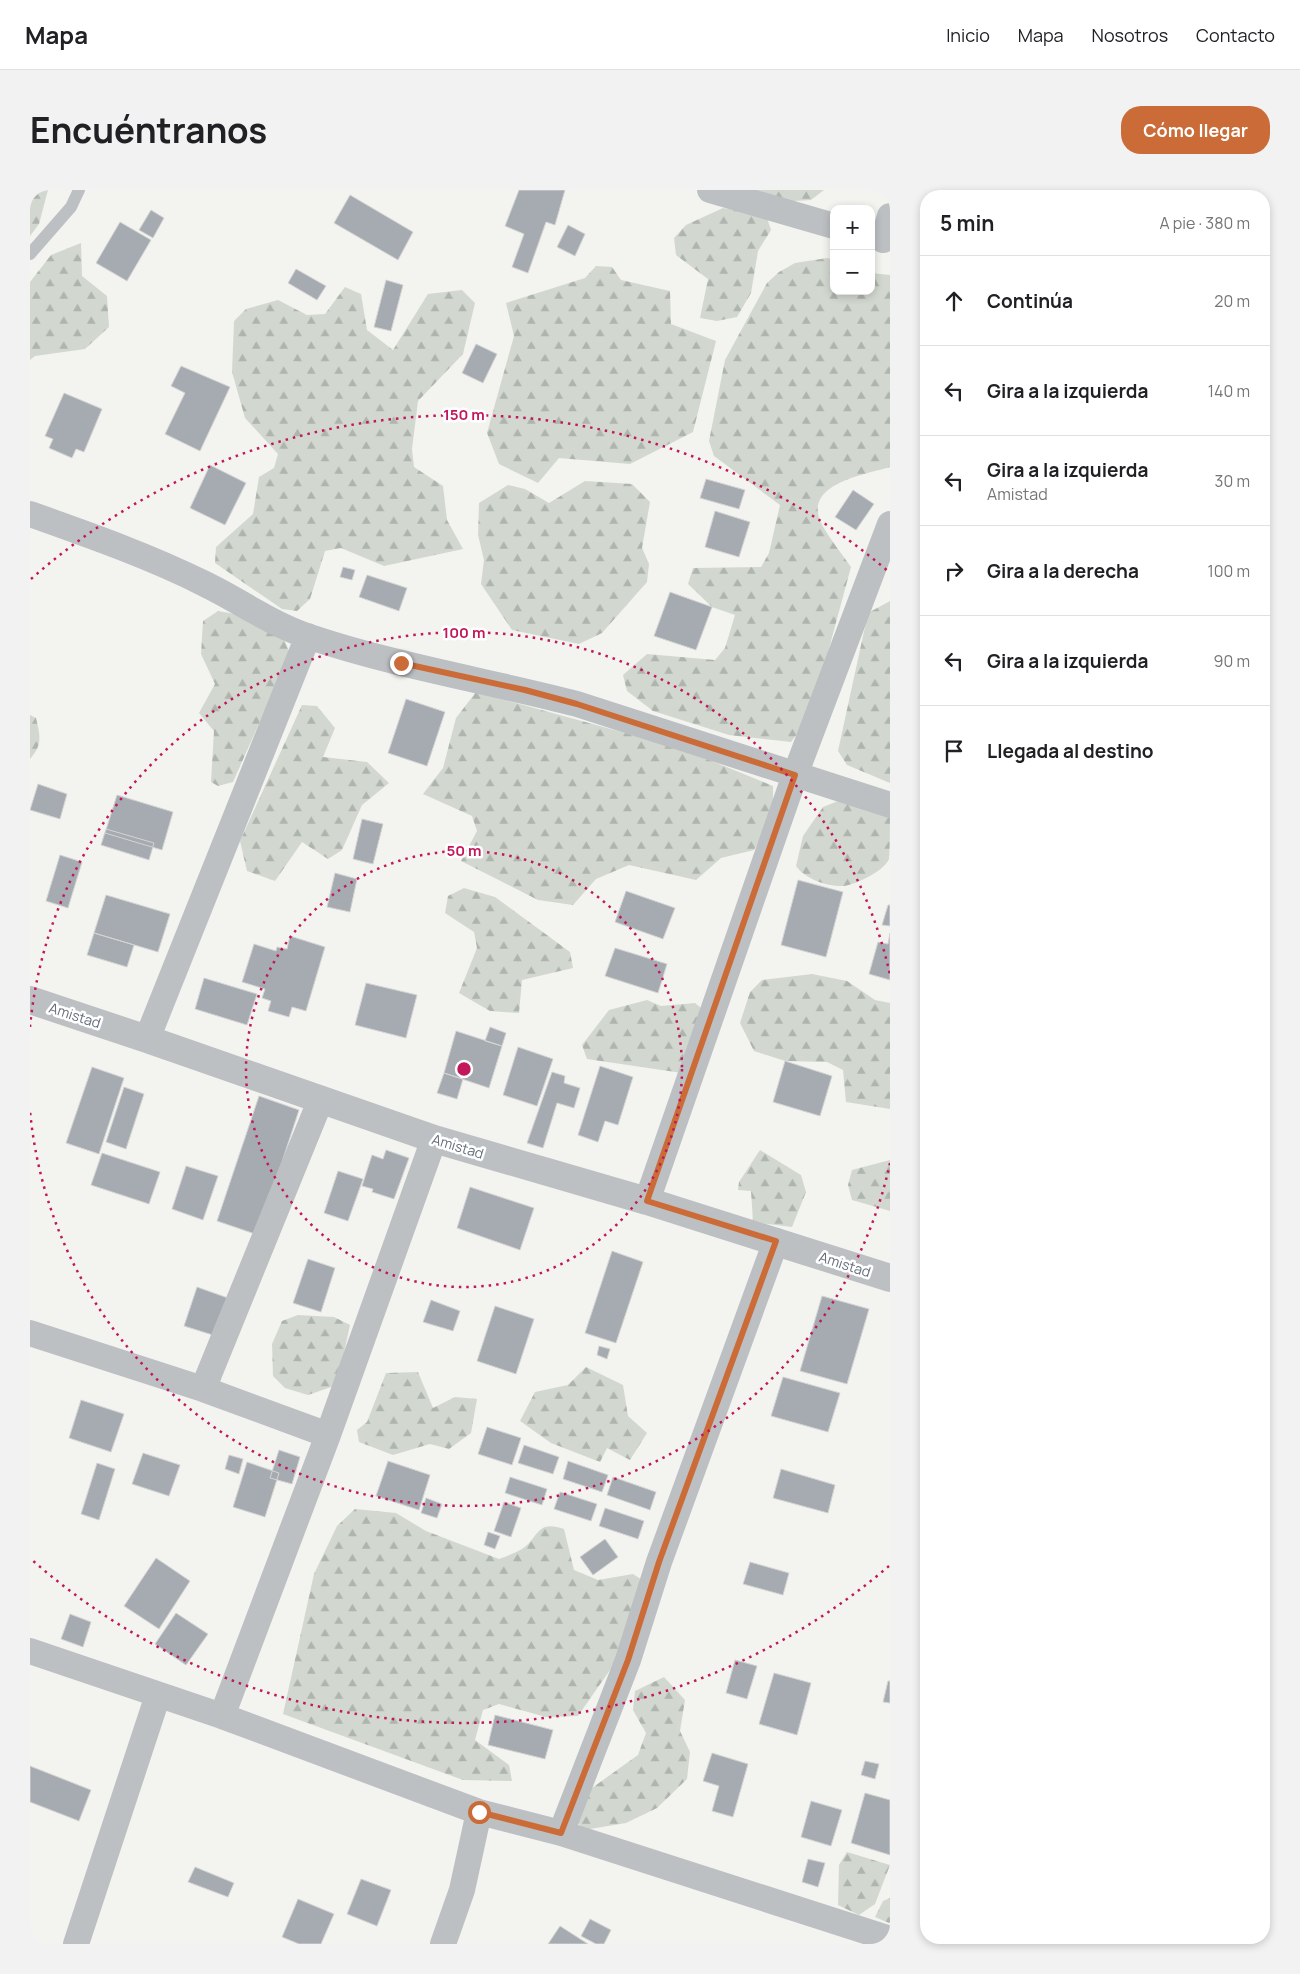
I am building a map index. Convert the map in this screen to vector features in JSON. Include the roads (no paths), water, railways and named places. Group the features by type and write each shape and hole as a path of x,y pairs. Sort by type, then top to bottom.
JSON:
{"street":[{"path":"710,190 830,225"},
{"path":"30,514 155,561 206,584 308,636 401,663 525,690 577,704 890,805"},
{"path":"647,1201 795,775 890,524"},
{"path":"147,1039 308,636"},
{"name":"Amistad","path":"30,1000 434,1139 647,1201 890,1278"},
{"path":"203,1389 321,1099"},
{"path":"222,1716 328,1434 434,1139"},
{"path":"561,1833 628,1660 659,1562 776,1241"},
{"path":"30,1333 203,1389 328,1434"},
{"path":"30,1651 222,1716 479,1812 561,1833 856,1937 890,1939"},
{"path":"76,1944 158,1695"},
{"path":"444,1944 462,1890 479,1812"}],"lane":[{"path":"30,254 71,207 79,190"}]}
